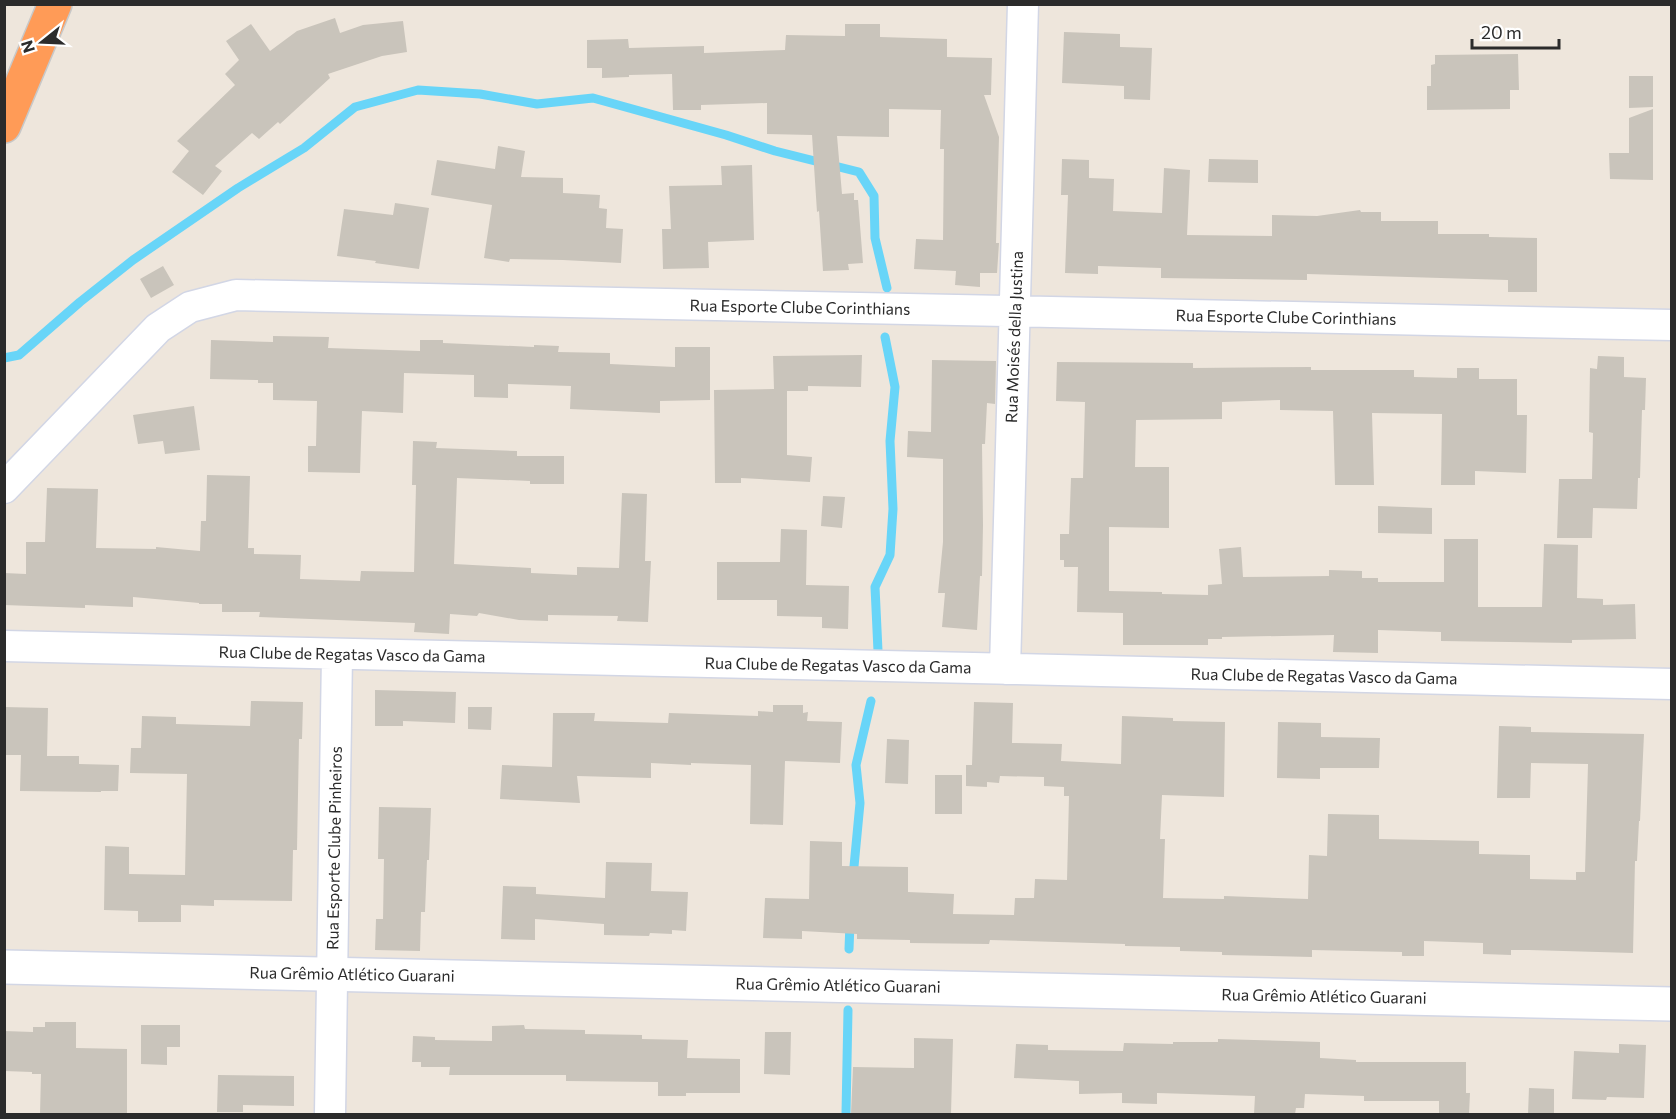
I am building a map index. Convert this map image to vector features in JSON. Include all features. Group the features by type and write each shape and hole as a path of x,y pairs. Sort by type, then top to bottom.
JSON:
{"highway":[{"path":"4,126 55,4"}],"street":[{"name":"Rua Moisés della Justina","path":"1005,669 1023,4"},
{"name":"Rua Esporte Clube Corinthians","path":"4,488 158,328 190,307 236,296 1671,325"},
{"name":"Rua Clube de Regatas Vasco da Gama","path":"4,646 1671,684"},
{"name":"Rua Esporte Clube Pinheiros","path":"330,1114 337,654"},
{"name":"Rua Grêmio Atlético Guarani","path":"4,966 1671,1004"}],"building":[{"path":"335,18 340,33 363,25 403,21 407,52 382,56 328,74 330,78 280,124 278,122 259,139 252,133 215,166 222,171 203,195 172,172 189,151 177,141 235,85 225,74 239,60 226,41 251,24 270,51 297,31"},
{"path":"845,24 880,24 880,37 947,39 947,57 992,58 991,95 984,95 999,137 996,243 999,243 997,273 980,273 980,287 955,285 956,271 914,269 916,239 943,240 944,149 940,149 941,110 889,109 889,137 837,136 842,194 854,193 854,200 858,200 863,263 848,264 849,270 823,271 812,135 767,134 767,103 701,105 701,110 673,110 672,74 602,78 602,68 587,68 587,40 628,39 629,48 704,46 704,53 785,50 786,35 845,36"},
{"path":"1064,32 1120,34 1120,47 1152,48 1150,100 1124,99 1124,86 1062,83"},
{"path":"1518,54 1519,90 1510,90 1510,109 1427,110 1427,86 1431,86 1431,65 1435,64 1435,55"},
{"path":"1629,76 1653,76 1653,107 1629,108"},
{"path":"1653,109 1653,180 1610,179 1609,153 1629,153 1629,118"},
{"path":"498,146 525,151 521,177 563,178 563,193 600,195 599,208 607,209 606,228 623,229 621,263 510,259 509,262 484,258 492,205 431,195 437,160 495,169"},
{"path":"1062,159 1089,160 1089,178 1114,179 1113,211 1162,213 1164,168 1190,170 1187,235 1272,236 1272,215 1317,216 1360,210 1361,212 1381,212 1381,221 1438,221 1438,234 1489,234 1489,237 1537,238 1537,292 1508,292 1508,280 1307,274 1307,280 1161,278 1161,268 1098,266 1098,274 1065,273 1068,195 1061,195"},
{"path":"1209,159 1258,160 1258,183 1208,182"},
{"path":"752,165 754,240 708,242 709,268 663,269 662,229 671,229 669,186 722,185 721,166"},
{"path":"395,203 429,208 419,269 337,256 344,209 393,215"},
{"path":"163,266 174,285 151,298 140,279"},
{"path":"273,336 329,337 328,348 420,351 420,340 534,347 534,345 559,346 558,352 610,353 610,364 675,367 675,347 710,347 710,400 660,401 660,413 570,409 571,386 508,384 508,398 474,397 474,375 404,373 403,413 362,411 360,473 308,472 308,446 316,446 317,401 273,400 273,383 258,383 258,380 210,379 211,340 273,342"},
{"path":"862,355 861,387 808,386 808,391 787,391 787,455 812,457 810,482 741,478 741,483 715,483 714,390 774,389 773,356"},
{"path":"1598,356 1624,357 1624,377 1646,378 1637,509 1593,508 1592,538 1557,538 1559,479 1592,479 1593,433 1589,432 1590,368 1597,369"},
{"path":"932,360 996,361 995,404 987,403 985,444 982,444 982,576 980,576 977,630 942,627 945,593 938,593 943,542 943,459 907,457 908,431 931,432"},
{"path":"1057,362 1193,363 1193,368 1311,367 1311,370 1414,370 1414,377 1457,378 1457,368 1479,368 1479,379 1517,379 1517,415 1527,415 1526,473 1475,471 1475,485 1441,485 1442,414 1372,413 1374,485 1335,485 1333,411 1280,410 1280,400 1222,402 1222,419 1136,420 1135,467 1169,467 1169,528 1109,527 1109,591 1208,595 1208,585 1222,584 1219,549 1241,547 1243,577 1329,576 1329,570 1362,571 1362,578 1378,578 1378,582 1444,582 1444,539 1478,539 1478,607 1542,607 1544,544 1578,545 1577,598 1603,599 1603,605 1635,604 1636,639 1572,640 1572,643 1441,641 1441,632 1378,630 1378,653 1333,652 1334,635 1222,637 1222,639 1208,639 1208,645 1123,645 1123,613 1077,612 1078,567 1064,567 1064,560 1060,560 1060,534 1069,534 1071,478 1083,478 1085,402 1056,401"},
{"path":"194,406 200,450 165,454 163,441 138,444 133,415"},
{"path":"413,441 437,442 436,448 517,451 517,456 564,456 564,484 530,484 530,481 457,478 454,564 531,568 531,573 577,575 577,567 619,568 622,493 647,494 645,561 651,561 648,622 617,621 618,616 548,615 548,621 519,620 479,613 477,616 450,614 449,634 414,632 415,623 259,617 260,612 222,612 222,604 199,604 133,597 133,607 4,605 4,573 26,574 26,542 45,542 47,488 98,489 96,548 156,549 156,547 200,551 201,521 206,521 207,475 250,476 248,548 254,548 254,554 301,555 300,579 360,581 361,571 414,572 416,485 412,485"},
{"path":"823,496 845,497 842,528 821,526"},
{"path":"1378,506 1432,508 1432,534 1378,533"},
{"path":"781,529 807,530 806,585 849,586 848,629 822,628 822,617 777,616 777,600 717,600 717,562 780,562"},
{"path":"375,690 456,692 455,723 403,721 403,726 375,726"},
{"path":"251,701 303,702 302,739 299,739 297,850 293,850 292,901 214,900 214,906 181,905 181,922 138,922 138,911 104,910 105,846 129,847 129,874 185,875 187,774 130,773 131,748 141,748 142,716 176,717 176,724 250,726"},
{"path":"974,702 1013,703 1012,743 1062,744 1061,761 1121,764 1122,716 1173,718 1173,721 1225,722 1224,797 1162,795 1160,839 1165,839 1163,898 1224,899 1224,896 1308,899 1309,855 1327,856 1328,814 1379,815 1379,839 1479,841 1479,854 1530,855 1530,879 1576,880 1576,872 1585,872 1588,764 1531,763 1530,798 1497,798 1499,726 1531,727 1531,732 1644,734 1640,821 1637,861 1635,861 1633,953 1511,950 1511,955 1483,954 1483,943 1424,941 1424,956 1402,956 1402,952 1312,950 1312,957 1222,955 1222,952 1180,951 1180,947 1125,946 1125,944 990,940 989,944 910,943 910,940 857,939 857,934 802,931 802,939 763,938 765,898 809,899 810,841 842,842 842,866 908,867 908,892 954,894 953,914 1014,915 1015,898 1034,898 1035,879 1067,880 1069,796 1064,796 1064,787 1044,786 1044,777 1000,776 999,783 987,782 987,787 966,786 966,765 972,765"},
{"path":"773,705 803,705 803,713 808,712 807,721 842,722 840,763 785,761 783,825 750,824 751,765 651,763 651,778 577,776 580,803 500,799 502,765 552,767 553,713 595,713 594,721 668,723 669,713 758,716 758,711 773,712"},
{"path":"4,707 48,708 47,756 79,756 79,764 119,765 118,791 20,791 21,755 4,755"},
{"path":"468,707 492,707 491,730 468,729"},
{"path":"1278,722 1321,723 1321,737 1380,738 1379,768 1320,768 1320,779 1277,778"},
{"path":"887,739 909,740 908,784 885,783"},
{"path":"935,775 962,775 962,814 935,814"},
{"path":"379,807 431,808 425,912 421,912 420,951 375,950 376,919 383,919 384,859 378,859"},
{"path":"606,862 652,863 651,891 688,892 686,931 672,930 672,934 650,933 649,936 604,935 604,924 535,919 535,940 501,939 503,886 536,887 536,894 605,898"},
{"path":"45,1022 76,1022 76,1048 127,1049 127,1114 40,1114 41,1074 4,1071 4,1031 33,1032 33,1027 45,1027"},
{"path":"141,1025 180,1025 180,1047 167,1047 167,1065 141,1064"},
{"path":"524,1025 525,1029 585,1030 585,1034 642,1035 642,1039 688,1040 687,1058 740,1059 740,1093 686,1093 686,1096 658,1096 658,1082 566,1081 566,1075 449,1075 450,1067 421,1067 421,1062 412,1062 413,1036 435,1037 435,1040 492,1041 492,1026"},
{"path":"765,1032 791,1032 790,1075 764,1074"},
{"path":"914,1038 953,1039 951,1114 851,1114 853,1067 914,1068"},
{"path":"1218,1039 1320,1042 1320,1058 1356,1060 1356,1062 1466,1062 1466,1093 1470,1093 1469,1114 1439,1114 1439,1101 1364,1101 1364,1096 1305,1094 1304,1108 1296,1108 1295,1114 1254,1114 1255,1096 1157,1093 1157,1104 1122,1103 1122,1093 1079,1094 1079,1081 1014,1078 1016,1044 1048,1045 1048,1050 1123,1051 1124,1043 1173,1044 1173,1042 1218,1042"},
{"path":"1619,1044 1646,1045 1644,1098 1572,1099 1574,1051 1619,1053"},
{"path":"218,1075 294,1076 294,1106 243,1105 243,1112 217,1112"},
{"path":"1529,1088 1554,1089 1554,1114 1528,1114"}],"waterway":[{"path":"4,358 19,355 133,260 238,188 304,148 355,107 418,90 480,94 537,104 593,98 775,151 859,172 874,196 875,238 887,288"},
{"path":"878,651 875,587 890,555 893,509 890,441 895,387 885,337"},
{"path":"853,877 860,803 856,765 871,701"},
{"path":"849,949 850,923"},
{"path":"846,1114 848,1010"}]}
